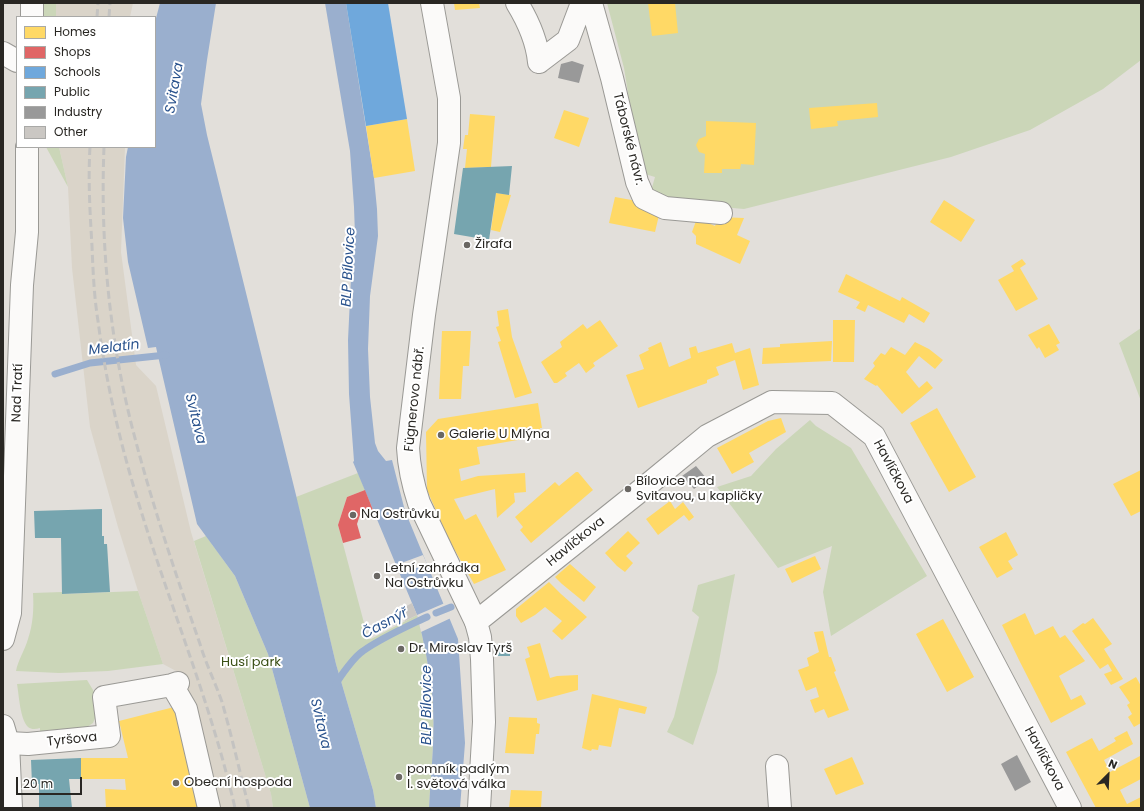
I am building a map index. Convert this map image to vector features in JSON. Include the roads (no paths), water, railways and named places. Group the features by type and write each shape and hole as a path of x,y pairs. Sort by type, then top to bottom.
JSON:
{"street":[{"path":"32,3 32,16"},
{"name":"Fügnerovo nábř.","path":"432,3 449,98 449,143 424,315 410,435 409,458 413,483 419,503 476,622 480,637 484,722 479,808"},
{"path":"517,3 524,14 538,48 539,62 568,40 582,3"},
{"name":"Táborské návr.","path":"590,3 612,78 637,182 644,198 665,208 721,214"},
{"path":"3,53 16,60"},
{"name":"Nad Tratí","path":"3,639 10,613 22,285 27,232 27,148"},
{"name":"Havlíčkova","path":"476,622 707,436 772,402 832,403 874,436 1070,808"},
{"name":"Tyršova","path":"6,734 28,744 108,736 104,697 175,684 186,709 209,808"},
{"path":"6,734 11,808"},
{"path":"777,766 780,808"}],"water":[{"name":"Svitava","path":"160,3 216,3 201,104 207,135 336,664 373,790 376,808 310,808 268,654 235,576 197,524 156,347 148,348 128,262 123,218 128,148 156,148 156,18"},
{"path":"325,3 346,3 374,178 378,236 370,296 368,349 370,397 375,443 378,451 386,461 392,460 405,511 458,639 465,743 460,808 429,808 433,708 424,644 417,615 353,462 349,394 348,340 352,257 355,235 354,207 350,151"}],"waterway":[{"name":"Melatín","path":"55,374 90,363 166,355"},
{"name":"Časnýř","path":"436,613 451,607"},
{"name":"Časnýř","path":"336,684 348,666 363,651 427,617"}],"railway":[{"path":"97,16 98,3"},
{"path":"109,16 110,3"},
{"path":"90,148 89,172 93,274 101,344 114,412 138,501 202,692 235,808"},
{"path":"104,148 104,221 109,296 113,333 127,406 150,493 166,544 202,651 222,702 249,808"}],"place":[{"name":"Žirafa","path":"467,245"},
{"name":"Galerie U Mlýna","path":"441,435"},
{"name":"Bílovice nad Svitavou, u kapličky","path":"628,489"},
{"name":"Na Ostrůvku","path":"353,515"},
{"name":"Letní zahrádka Na Ostrůvku","path":"377,576"},
{"name":"Dr. Miroslav Tyrš","path":"401,649"},
{"name":"pomník padlým I. světová válka","path":"399,777"},
{"name":"Obecní hospoda","path":"176,783"}],"water label":[{"name":"BLP Bílovice","path":"349,267"},
{"name":"BLP Bílovice","path":"427,705"}],"park label":[{"name":"Husí park","path":"251,663"}]}
